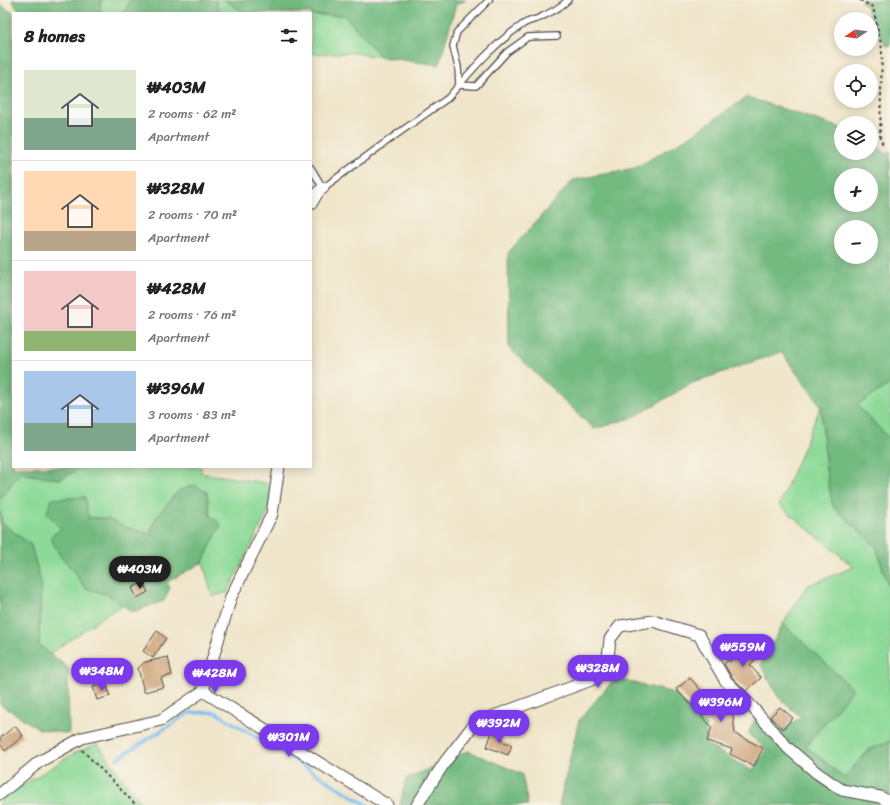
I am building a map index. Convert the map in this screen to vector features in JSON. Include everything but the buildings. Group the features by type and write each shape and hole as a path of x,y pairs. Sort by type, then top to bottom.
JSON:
{"street":[{"path":"312,202 318,192 323,188"},
{"path":"0,794 39,762 74,742 82,738 161,720 203,691 231,597 272,514 279,468"},
{"path":"417,805 445,762 475,723 591,680 607,667 610,639 620,626 653,621 699,636 725,680 753,708 788,748 817,773 842,790 880,797 890,802"},
{"path":"203,691 387,805"}],"lane":[{"path":"459,85 458,67 454,46 458,32 489,0"},
{"path":"312,170 323,188 448,98 475,67 500,42 523,24 562,6 568,0"},
{"path":"459,85 476,86 507,52 528,37 557,36"}],"path":[{"path":"860,0 873,7 882,49 880,136 883,145"},
{"path":"74,742 136,805"}],"green space":[{"path":"12,0 101,0 100,12 19,12"},
{"path":"101,0 130,0 124,12 100,12"},
{"path":"130,0 215,0 221,12 124,12"},
{"path":"215,0 225,0 243,12 221,12"},
{"path":"225,0 467,0 456,4 439,65 381,57 344,15 312,15 312,12 243,12"},
{"path":"860,0 890,0 890,45 886,46 878,30 878,12 869,12"},
{"path":"0,5 12,12 12,468 80,468 60,479 19,473 0,500"},
{"path":"312,15 344,15 381,57 354,53 312,54"},
{"path":"747,97 834,126 834,160 878,160 878,147 886,154 890,151 890,384 857,405 890,439 890,592 876,546 833,507 826,470 821,406 781,352 692,383 634,417 594,429 509,348 508,253 573,180 635,168 692,135"},
{"path":"890,384 890,439 857,405"},
{"path":"821,406 826,470 833,507 876,546 890,592 890,741 869,750 844,778 806,746 853,689 783,624 807,586 854,567 779,505"},
{"path":"80,468 201,468 201,473 272,484 268,512 227,593 212,596 203,562 221,524 210,516 207,492 194,485 157,516 151,530 136,531 108,519 88,517 85,497 73,499 61,529 73,570 83,585 108,595 123,605 104,616 50,654 39,645 41,584 31,545 2,523 0,500 19,473 60,479"},
{"path":"194,485 207,492 210,516 221,524 203,562 167,582 170,588 164,601 132,612 108,595 85,588 73,570 60,556 50,537 61,529 47,513 52,499 85,497 88,517 108,519 136,531 150,533 157,516 178,491"},
{"path":"0,511 2,523 31,545 41,584 39,645 68,668 69,734 39,729 0,704"},
{"path":"783,624 853,689 806,746 844,778 869,750 890,741 890,805 559,805 579,720 615,678 674,693 706,725 706,744 753,771 766,749 748,734 755,719 781,731 801,717 778,697 761,665"},
{"path":"98,744 142,805 0,805 0,800 74,753"},
{"path":"468,751 522,774 528,805 400,805 406,779"}],"waterway":[{"path":"117,759 189,713 215,712 367,805"}]}
